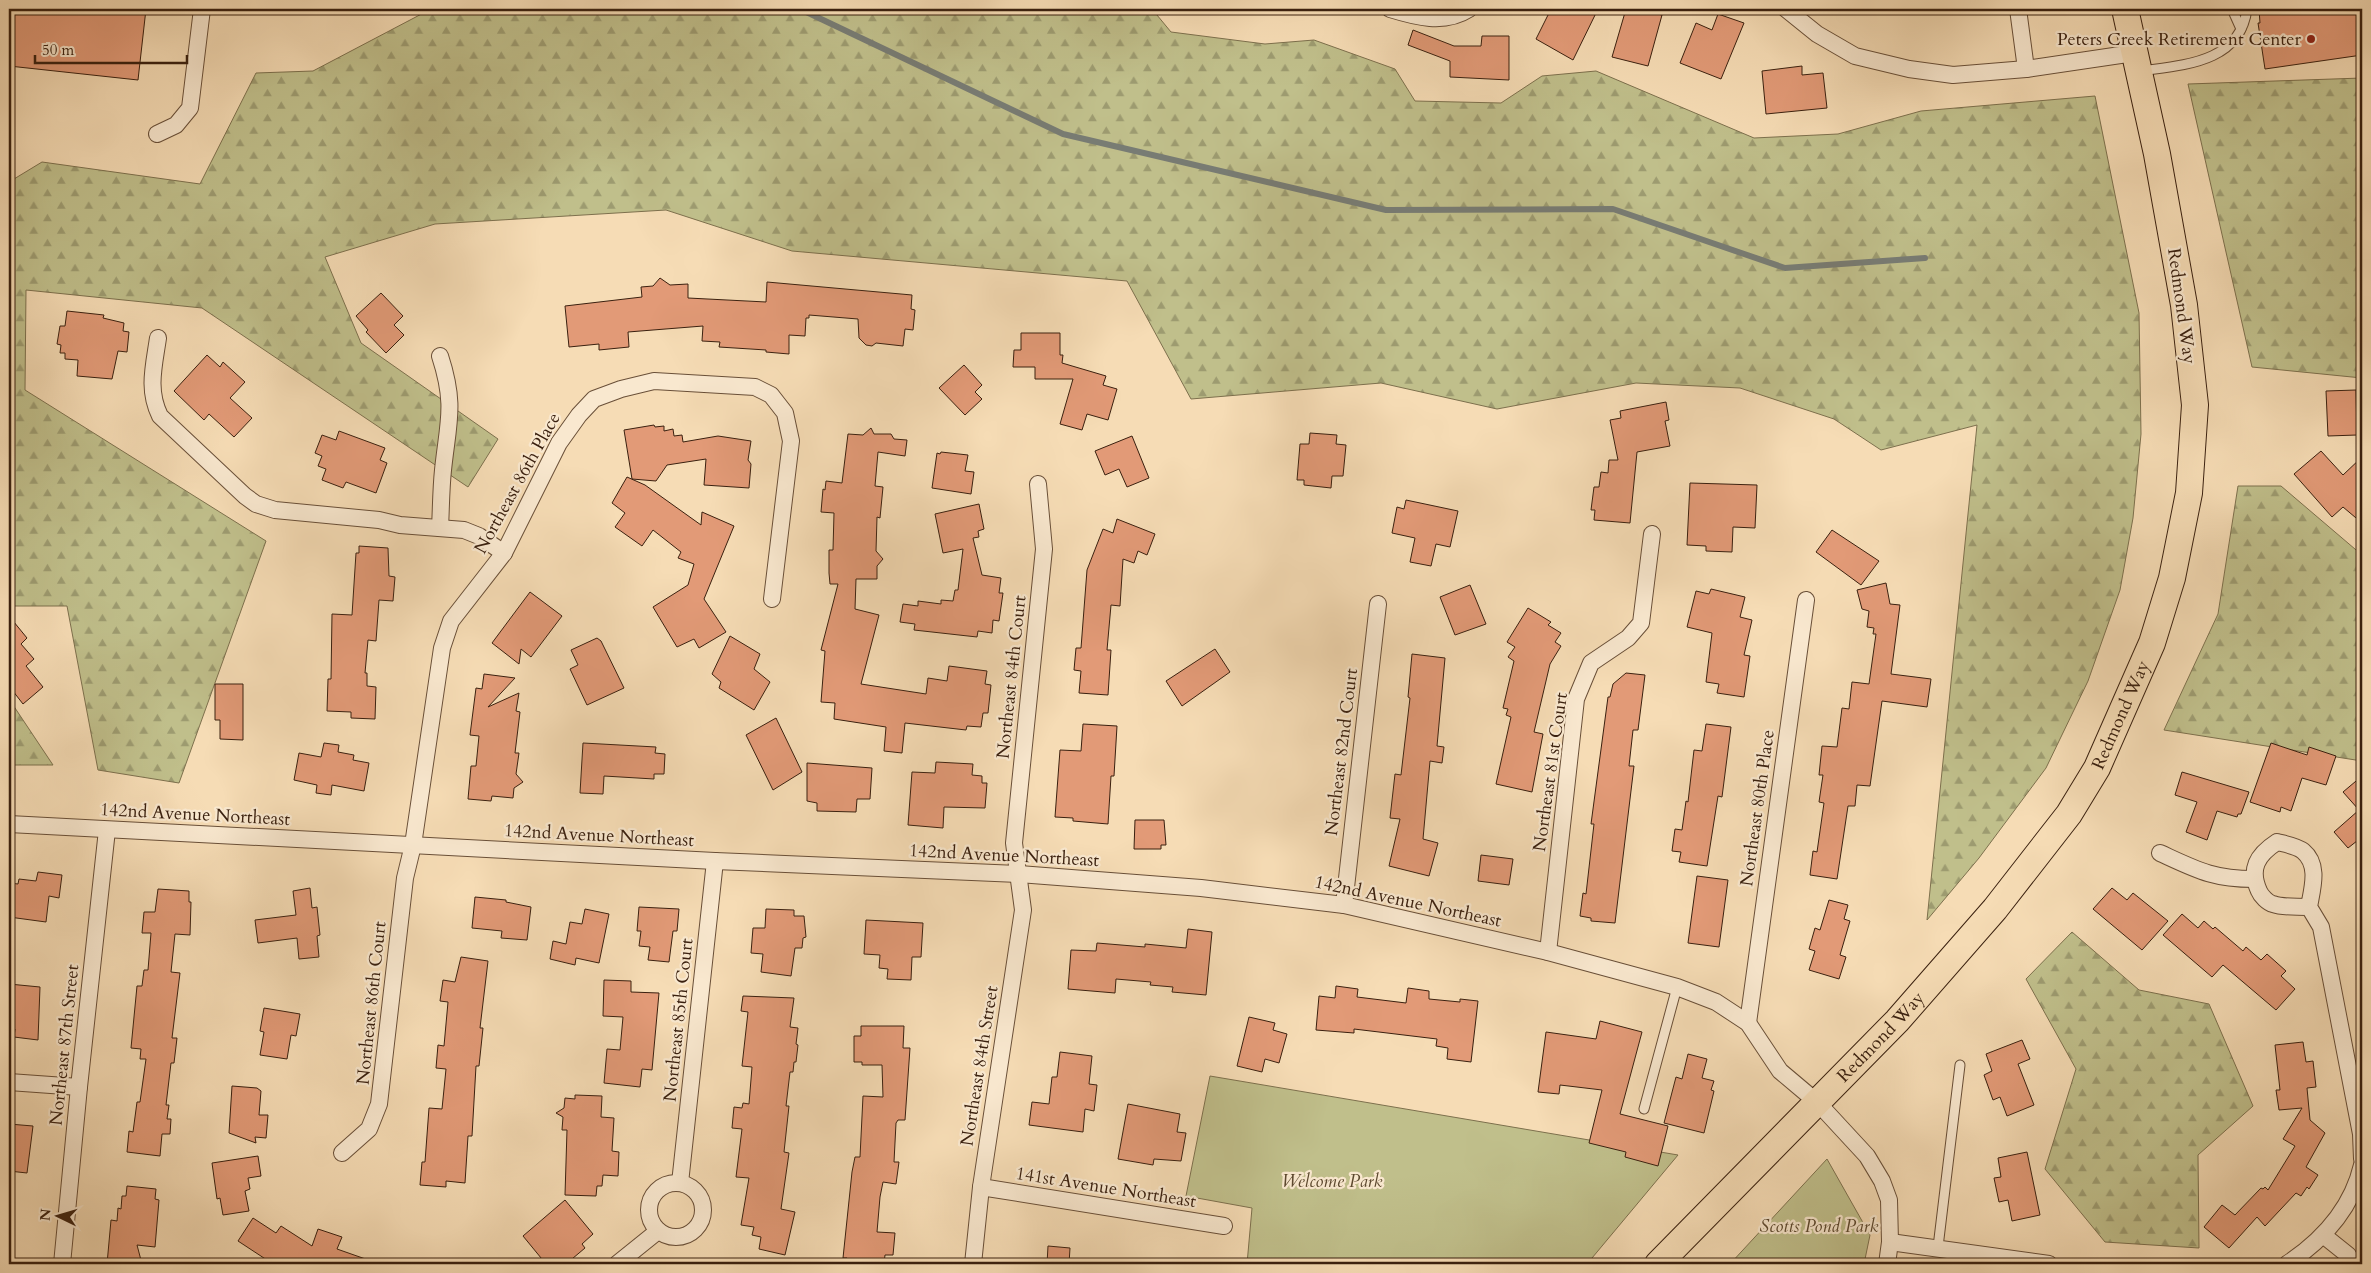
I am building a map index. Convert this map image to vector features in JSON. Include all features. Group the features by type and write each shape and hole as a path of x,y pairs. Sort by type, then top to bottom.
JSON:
{"main road":[{"name":"Redmond Way","path":"1658,1264 1897,1021 1995,910 2069,814 2097,768 2155,634 2172,578 2189,493 2195,405 2184,305 2156,154 2125,9"}],"street":[{"path":"157,134 176,125 190,108 202,9"},
{"path":"1390,9 1437,19 1459,15 1468,9"},
{"path":"1786,9 1817,34 1855,56 1910,69 1953,75 2026,68 2136,62"},
{"path":"2018,9 2026,68"},
{"path":"158,338 151,386 153,403 160,416 245,496 256,504 275,510 322,513 345,518 379,520 400,525 464,530 479,536 504,553"},
{"path":"440,356 449,383 451,412 443,471 440,528"},
{"name":"Northeast 86th Place","path":"413,845 442,648 451,621 504,553 559,444 579,415 594,399 621,388 654,381 754,387 771,395 785,413 791,441 772,599"},
{"name":"Northeast 84th Court","path":"1018,874 1014,843 1044,548 1038,484"},
{"name":"Northeast 81st Court","path":"1548,952 1576,699 1591,663 1628,638 1641,623 1652,534"},
{"name":"Northeast 80th Place","path":"1748,1023 1806,600"},
{"name":"Northeast 82nd Court","path":"1344,905 1378,604"},
{"name":"142nd Avenue Northeast","path":"9,824 715,861 1018,874 1201,888 1344,905 1548,952 1678,987 1716,1002 1748,1023 1780,1071 1818,1103 1867,1156 1882,1181 1889,1200 1890,1242"},
{"name":"Northeast 87th Street","path":"62,1264 107,830"},
{"path":"2308,908 2272,904 2261,895 2254,879 2255,866 2265,850 2277,842 2302,850 2310,859 2314,877 2308,908 2321,926 2361,1134 2362,1160"},
{"name":"Northeast 86th Court","path":"342,1152 369,1129 380,1104 405,878 413,845"},
{"path":"2160,853 2204,873 2226,879 2254,879"},
{"name":"Northeast 85th Court","path":"680,1183 715,861"},
{"name":"Northeast 84th Street","path":"973,1264 981,1187 1023,910 1018,874"},
{"path":"9,1082 79,1087"},
{"path":"2290,1262 2324,1235 2349,1202 2358,1183 2362,1165"},
{"path":"680,1183 696,1192 704,1209 702,1219 691,1234 674,1238 658,1231 649,1216 651,1199 662,1186 680,1183"},
{"name":"141st Avenue Northeast","path":"981,1187 1224,1226"},
{"path":"617,1264 658,1231"},
{"path":"2324,1235 2348,1255 2353,1264"},
{"path":"1887,1264 1890,1242 1938,1247 2049,1264"}],"lane":[{"path":"2232,9 2241,29"},
{"path":"2136,62 2196,63 2212,57 2228,45 2241,29 2247,9"},
{"path":"1644,1109 1678,987"},
{"path":"1938,1247 1960,1065"}],"green space":[{"path":"431,9 1152,9 1171,32 1265,44 1314,40 1395,69 1415,101 1501,103 1542,76 1596,71 1754,138 1838,134 1921,111 2095,96 2139,313 2141,434 2133,518 2120,590 2088,681 2046,768 1979,858 1927,920 1977,425 1881,450 1834,419 1740,388 1636,383 1497,409 1381,383 1191,399 1127,281 792,251 666,210 435,224 325,257 361,343 498,439 468,487 202,308 26,290 25,390 266,541 179,783 98,770 67,606 9,606 9,182 42,162 200,184 256,73 313,71"},
{"path":"2362,78 2362,378 2252,367 2188,84"},
{"path":"2238,486 2281,486 2362,555 2362,761 2164,730 2218,614"},
{"path":"9,699 53,765 9,765"},
{"path":"2072,932 2139,990 2209,1004 2253,1106 2198,1155 2199,1248 2105,1242 2045,1169 2076,1069 2026,979"},
{"name":"Welcome Park","path":"1210,1076 1678,1155 1587,1264 1247,1264 1252,1208 1186,1196"},
{"name":"Scotts Pond Park","path":"1827,1159 1870,1235 1864,1264 1730,1264"}],"building":[{"path":"9,9 146,9 138,80 9,66"},
{"path":"1551,9 1598,9 1573,60 1536,39"},
{"path":"1626,9 1637,9 1662,15 1648,66 1612,57"},
{"name":"Peters Creek Retirement Center","path":"2259,9 2362,9 2362,55 2265,69 2258,23 2260,23"},
{"path":"1718,14 1744,23 1721,79 1680,63 1696,23 1712,30"},
{"path":"1413,30 1454,46 1481,46 1482,36 1509,36 1509,80 1450,77 1450,61 1408,45"},
{"path":"1802,66 1802,75 1823,73 1827,108 1766,114 1762,71"},
{"path":"660,278 670,285 688,284 688,298 766,302 767,282 912,295 911,309 915,310 913,330 905,329 903,346 876,343 872,346 866,345 859,338 858,319 809,315 809,318 806,318 805,336 789,335 789,354 766,352 766,350 719,347 720,342 702,341 703,326 628,332 629,347 599,350 599,344 569,347 565,306 642,297 641,287 653,286"},
{"path":"381,293 403,316 394,325 404,335 386,353 366,332 368,330 356,316"},
{"path":"67,311 104,315 103,318 124,323 123,331 129,332 127,352 118,351 112,379 77,376 78,360 65,359 65,353 60,353 61,345 57,344 60,326 65,326"},
{"path":"1021,333 1060,333 1060,355 1063,355 1062,363 1106,376 1103,385 1117,389 1108,420 1087,414 1082,430 1060,424 1073,379 1035,379 1035,367 1013,367 1014,350 1021,350"},
{"path":"207,355 220,367 223,362 245,382 230,398 252,418 234,437 209,414 204,420 174,391"},
{"path":"964,365 982,385 975,392 982,399 965,415 939,388"},
{"path":"2356,390 2357,435 2328,436 2326,391"},
{"path":"1666,402 1669,420 1665,421 1670,446 1637,452 1630,523 1594,520 1595,510 1591,510 1594,487 1599,487 1601,472 1608,473 1609,460 1618,460 1610,420 1621,418 1620,411"},
{"path":"654,425 655,427 664,426 664,431 673,429 674,436 682,435 683,442 718,436 751,441 748,460 751,464 749,488 704,485 706,459 667,465 656,481 632,479 624,430"},
{"path":"871,428 874,434 891,434 894,439 907,440 905,456 878,452 875,486 883,487 880,518 877,517 876,551 883,559 877,566 877,579 856,579 855,609 879,615 861,684 926,694 928,678 947,681 949,666 987,671 985,684 991,685 988,713 983,713 981,727 967,726 966,730 905,723 902,753 884,751 886,727 834,719 835,703 821,702 825,651 821,650 838,584 830,584 829,550 833,550 834,513 821,512 823,489 825,490 826,481 842,483 848,434 863,435"},
{"path":"339,431 385,448 380,460 387,463 376,493 346,482 343,488 322,480 326,469 318,466 322,456 315,453 322,435 336,440"},
{"path":"1310,433 1337,435 1336,444 1346,445 1343,476 1332,476 1331,488 1304,485 1304,480 1297,480 1300,444 1309,444"},
{"path":"1132,436 1149,478 1127,487 1119,469 1105,475 1095,451"},
{"path":"2321,451 2343,475 2362,457 2362,523 2343,507 2332,517 2294,474"},
{"path":"941,452 968,455 965,471 974,472 971,494 932,488 937,453 940,454"},
{"path":"627,477 645,485 701,525 702,512 734,526 704,599 726,632 699,648 694,639 677,647 653,607 688,585 694,564 678,558 681,552 653,530 642,546 615,527 625,513 612,503"},
{"path":"1690,483 1757,485 1755,528 1733,527 1732,552 1706,551 1706,546 1687,545"},
{"path":"1406,500 1458,511 1450,547 1436,544 1431,566 1410,562 1415,538 1392,533 1397,507 1404,509"},
{"path":"979,504 984,529 978,531 979,537 973,538 982,575 1001,578 999,593 1003,593 999,621 993,620 992,633 978,631 977,637 914,630 915,624 900,622 903,604 918,606 918,601 941,604 941,600 953,601 955,590 958,590 963,549 943,553 935,514"},
{"path":"1117,519 1155,534 1147,555 1138,551 1134,563 1123,559 1120,606 1111,605 1107,650 1111,650 1108,695 1079,693 1081,671 1074,670 1076,648 1081,648 1087,570 1103,529 1113,533"},
{"path":"1832,530 1879,561 1861,585 1816,552"},
{"path":"359,546 388,548 389,576 395,577 393,601 379,600 376,641 368,640 365,673 367,673 367,686 376,687 375,719 351,718 351,712 327,711 328,679 331,679 332,614 352,615 356,553 359,553"},
{"path":"1886,583 1890,604 1900,605 1891,674 1931,679 1927,707 1882,701 1870,786 1857,785 1855,806 1848,806 1837,879 1810,875 1813,851 1817,852 1824,803 1819,802 1823,775 1819,775 1822,746 1837,747 1842,708 1849,709 1852,682 1869,684 1876,634 1873,634 1874,628 1867,627 1869,611 1862,609 1857,590"},
{"path":"1470,585 1486,624 1455,635 1440,597"},
{"path":"1711,589 1745,597 1740,617 1752,620 1744,655 1750,656 1744,697 1717,693 1719,684 1706,682 1712,633 1687,627 1696,591 1709,594"},
{"path":"530,592 562,616 531,657 521,649 519,664 492,643"},
{"path":"1528,608 1551,622 1548,625 1561,633 1555,642 1561,646 1550,664 1534,732 1543,734 1532,792 1496,784 1511,717 1506,715 1508,709 1503,708 1514,661 1508,657 1515,647 1507,642"},
{"path":"9,616 27,638 21,644 34,659 26,666 43,687 23,704 9,686"},
{"path":"730,636 760,654 754,669 770,682 754,710 719,688 721,682 712,674"},
{"path":"597,638 601,641 624,688 587,705 570,669 578,665 571,650"},
{"path":"1215,649 1230,672 1182,706 1166,681"},
{"path":"1412,654 1445,658 1437,746 1444,747 1442,763 1430,761 1423,839 1438,843 1429,876 1389,866 1400,819 1390,818 1395,774 1401,775 1410,698 1408,697"},
{"path":"1626,673 1645,675 1638,730 1633,730 1629,766 1634,766 1615,923 1591,921 1591,918 1580,916 1583,893 1586,894 1594,824 1591,824 1608,697 1610,697 1613,684"},
{"path":"484,674 515,678 488,707 519,693 516,711 520,712 515,753 519,753 516,774 523,782 514,788 513,798 492,796 491,801 468,799 471,766 476,766 479,736 470,735 476,688 482,689"},
{"path":"215,684 243,684 243,740 220,739 220,720 215,720"},
{"path":"776,718 802,772 773,790 746,735"},
{"path":"1083,724 1117,726 1114,776 1111,776 1108,824 1073,821 1073,818 1055,817 1060,750 1081,751"},
{"path":"1706,724 1731,727 1722,797 1718,796 1707,866 1679,862 1681,852 1672,851 1675,829 1682,830 1686,801 1688,802 1694,750 1702,751"},
{"path":"324,743 339,745 338,752 354,755 353,760 369,763 364,791 332,785 331,795 316,793 317,785 294,780 299,753 321,757"},
{"path":"583,743 656,747 655,753 665,754 664,774 654,774 654,779 604,776 603,794 580,793"},
{"path":"2271,743 2307,755 2309,747 2336,756 2326,785 2302,778 2291,811 2281,807 2280,812 2250,802"},
{"path":"936,762 973,764 972,775 982,776 982,783 987,783 985,808 944,807 943,828 908,825 912,772 935,773"},
{"path":"807,763 872,768 870,799 857,799 856,812 817,811 817,803 807,801"},
{"path":"2182,772 2249,792 2241,814 2238,814 2237,817 2217,811 2207,840 2186,832 2197,802 2175,795"},
{"path":"2362,776 2362,837 2348,848 2334,832 2359,810 2343,792"},
{"path":"1135,820 1164,820 1166,845 1161,845 1161,849 1134,849"},
{"path":"1481,855 1513,859 1509,885 1478,881"},
{"path":"38,872 62,875 59,898 49,896 46,922 9,917 9,883 18,884 19,879 36,881"},
{"path":"1697,876 1728,880 1719,947 1688,943"},
{"path":"310,888 312,908 317,907 320,935 317,936 319,957 299,959 297,938 258,943 255,920 296,915 293,891"},
{"path":"2112,888 2127,900 2133,893 2168,921 2142,950 2093,909"},
{"path":"158,889 189,891 189,902 191,902 190,935 175,934 171,972 180,973 172,1038 177,1038 174,1063 171,1063 166,1105 169,1105 167,1119 171,1119 170,1134 162,1134 160,1156 127,1152 129,1131 133,1132 137,1102 140,1102 146,1059 140,1059 141,1049 131,1048 137,986 142,986 144,970 148,970 151,933 142,933 144,912 155,912"},
{"path":"475,897 506,900 506,902 531,907 527,940 501,938 502,931 472,928"},
{"path":"1829,900 1848,905 1844,919 1850,921 1840,955 1846,957 1839,979 1809,970 1815,951 1809,949 1815,928 1820,930"},
{"path":"639,907 679,909 677,931 673,931 669,962 648,960 650,947 639,946 641,931 637,931"},
{"path":"585,909 609,914 599,963 576,958 575,965 550,959 553,941 566,944 570,922 582,924"},
{"path":"766,909 794,910 794,916 804,916 806,937 803,938 802,948 795,948 791,976 761,972 763,954 751,953 753,928 765,928"},
{"path":"2182,914 2198,928 2204,921 2213,929 2215,927 2243,951 2246,947 2261,960 2267,954 2286,971 2281,976 2295,989 2276,1010 2223,965 2212,977 2163,935"},
{"path":"866,920 923,923 921,957 912,957 911,980 887,979 888,969 879,968 880,955 864,954"},
{"path":"1188,929 1212,932 1206,995 1172,992 1173,987 1150,985 1151,982 1116,979 1115,993 1068,989 1071,950 1096,951 1097,943 1145,947 1145,944 1186,948"},
{"path":"461,957 488,961 480,1028 483,1028 479,1066 476,1066 472,1136 468,1136 465,1183 446,1181 446,1187 420,1185 422,1162 425,1162 429,1108 442,1109 446,1069 436,1068 438,1045 444,1046 448,1002 440,1001 443,980 455,982"},
{"path":"604,980 631,981 631,992 659,993 652,1070 642,1069 640,1087 604,1083 607,1049 620,1050 623,1017 603,1016"},
{"path":"9,984 40,987 38,1040 14,1037 15,1029 9,1028"},
{"path":"1336,986 1358,989 1357,997 1406,1003 1408,988 1429,991 1429,999 1460,1002 1460,999 1478,1001 1471,1062 1447,1059 1448,1048 1436,1046 1437,1039 1354,1029 1354,1033 1316,1030 1319,996 1335,998"},
{"path":"743,996 794,998 790,1027 798,1028 796,1044 798,1045 796,1062 794,1062 793,1072 790,1072 786,1106 789,1106 784,1152 789,1153 781,1209 795,1212 785,1255 759,1249 761,1237 752,1235 754,1227 741,1225 749,1178 736,1177 742,1129 732,1128 734,1107 742,1108 743,1103 749,1104 752,1067 742,1066 748,1012 741,1011"},
{"path":"264,1008 300,1014 296,1036 291,1035 287,1059 260,1055 264,1032 260,1031"},
{"path":"1249,1017 1275,1023 1273,1030 1287,1034 1279,1063 1265,1059 1262,1072 1237,1066"},
{"path":"1600,1021 1642,1032 1620,1114 1668,1126 1658,1166 1625,1157 1626,1152 1589,1143 1602,1090 1560,1085 1559,1094 1538,1092 1546,1032 1596,1039"},
{"path":"861,1026 904,1026 903,1048 910,1048 905,1120 898,1120 896,1123 894,1162 899,1162 896,1184 883,1182 880,1197 877,1232 895,1233 893,1255 885,1255 884,1264 846,1264 847,1258 843,1258 852,1172 855,1157 860,1157 863,1096 883,1097 882,1065 862,1065 862,1062 854,1062 854,1036 861,1036"},
{"path":"2022,1040 2030,1059 2018,1064 2034,1105 2007,1116 2000,1097 1993,1100 1984,1075 1992,1071 1986,1054"},
{"path":"2303,1042 2306,1062 2313,1061 2316,1087 2307,1088 2310,1120 2325,1133 2306,1167 2318,1175 2309,1189 2307,1187 2301,1196 2296,1193 2265,1226 2257,1217 2229,1248 2204,1227 2222,1205 2235,1215 2261,1188 2265,1187 2268,1190 2295,1146 2283,1139 2302,1108 2279,1110 2276,1090 2280,1090 2275,1045"},
{"path":"1060,1052 1092,1056 1089,1084 1097,1085 1094,1111 1085,1109 1083,1132 1029,1125 1032,1102 1049,1104 1052,1077 1057,1077"},
{"path":"1688,1054 1707,1059 1702,1078 1714,1081 1711,1090 1714,1091 1704,1133 1664,1123 1676,1077 1682,1079"},
{"path":"232,1086 257,1088 261,1091 259,1115 268,1115 266,1138 255,1137 256,1143 229,1133"},
{"path":"575,1095 602,1096 601,1117 614,1118 612,1151 619,1152 618,1176 603,1175 602,1186 597,1186 596,1196 565,1195 567,1130 562,1130 563,1117 556,1113 564,1108 565,1098 575,1099"},
{"path":"1128,1104 1180,1114 1177,1132 1186,1133 1181,1161 1154,1159 1153,1165 1118,1159"},
{"path":"9,1124 33,1126 27,1173 9,1171"},
{"path":"2027,1152 2040,1215 2012,1221 2008,1200 1999,1202 1994,1178 2001,1177 1998,1158"},
{"path":"258,1156 261,1176 248,1178 250,1189 245,1191 249,1211 223,1215 220,1198 217,1199 212,1163"},
{"path":"127,1186 156,1189 155,1199 159,1200 155,1247 137,1245 142,1264 107,1264 111,1220 117,1221 118,1208 121,1209 122,1196 126,1196"},
{"path":"565,1200 593,1234 582,1244 585,1248 566,1264 546,1264 523,1236"},
{"path":"253,1218 276,1233 281,1226 312,1246 318,1229 342,1237 337,1249 374,1262 373,1264 273,1264 238,1241"},
{"path":"1048,1246 1070,1248 1069,1264 1047,1264"}],"waterway":[{"path":"800,9 1063,134 1386,210 1613,209 1785,268 1925,258"}],"place":[{"name":"Peters Creek Retirement Center","path":"2311,39"}]}
